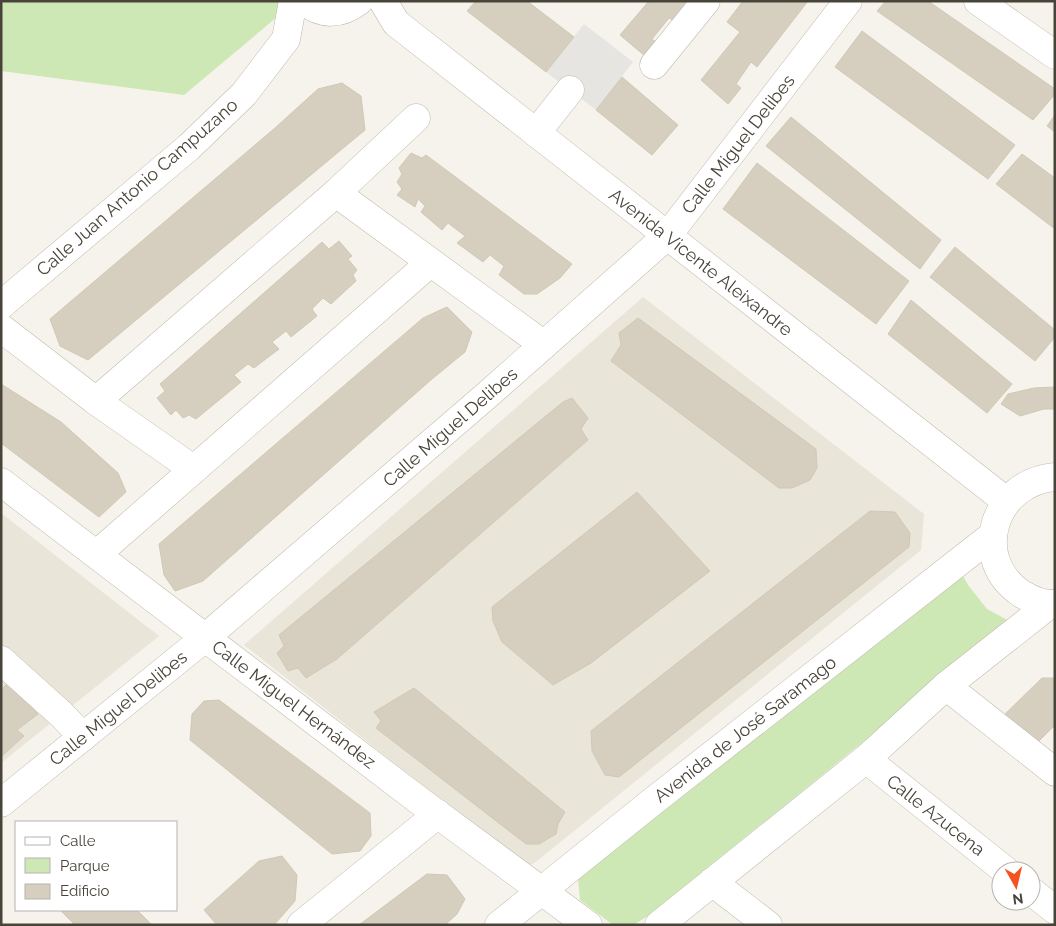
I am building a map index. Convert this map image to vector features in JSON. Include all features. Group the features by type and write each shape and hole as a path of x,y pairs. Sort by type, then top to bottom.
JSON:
{"street":[{"name":"Calle Juan Antonio Campuzano","path":"286,39 293,1"},
{"name":"Avenida Vicente Aleixandre","path":"304,1 311,8 322,12 347,8 389,12 536,133 1006,501"},
{"path":"654,65 706,1"},
{"name":"Calle Miguel Delibes","path":"1,803 206,637 544,345 668,235 848,1"},
{"path":"978,1 1055,55"},
{"name":"Calle Juan Antonio Campuzano","path":"1,305 189,147 244,94 286,39 347,8"},
{"path":"536,133 570,90"},
{"path":"96,401 336,194 416,118"},
{"path":"336,194 544,345"},
{"path":"97,554 430,263"},
{"path":"1,328 96,401 193,469"},
{"path":"1052,604 1031,600 1014,589 1001,574 994,555 993,536 997,517 1006,501 1020,488 1036,480 1054,476"},
{"name":"Calle Miguel Hernández","path":"1,482 438,814 588,925"},
{"name":"Avenida de José Saramago","path":"499,925 652,802 993,536"},
{"path":"659,925 866,760 946,686 1052,604"},
{"path":"1,660 61,714 83,737"},
{"path":"946,686 1055,772"},
{"name":"Calle Azucena","path":"866,760 993,861"},
{"path":"301,925 438,814"},
{"path":"712,882 768,925"},
{"path":"1041,899 1055,910"}],"shaded area":[{"path":"584,24 633,62 596,110 546,72"},
{"path":"643,297 924,514 921,550 537,861 527,867 244,645"},
{"path":"1,513 159,636 1,763"}],"green space":[{"path":"1,1 279,1 283,12 184,95 1,71"},
{"path":"958,567 968,585 987,609 1011,622 648,916 633,925 613,925 580,900 578,878"}],"building":[{"path":"476,1 527,1 574,37 546,72 467,11"},
{"path":"649,1 694,1 676,22 669,18 652,39 657,43 645,56 620,35"},
{"path":"743,1 808,1 757,67 751,62 736,84 741,88 728,104 701,80 740,32 727,22"},
{"path":"886,1 928,1 1055,89 1055,94 1033,120 877,11"},
{"path":"862,31 1015,145 988,179 835,67"},
{"path":"622,77 678,125 652,155 596,110"},
{"path":"342,83 361,96 365,130 88,360 60,346 50,319 275,128 318,89"},
{"path":"1055,115 1055,132 1047,126"},
{"path":"791,117 941,240 920,269 766,146"},
{"path":"411,153 422,158 426,155 572,264 560,278 537,294 524,294 499,275 504,266 490,255 483,262 457,243 465,236 448,223 442,230 421,212 425,206 418,199 415,207 397,195 402,189 397,182 402,174 399,168"},
{"path":"1022,154 1055,178 1055,229 996,184"},
{"path":"757,163 909,281 876,324 723,209"},
{"path":"339,241 352,256 348,259 357,270 353,275 356,281 331,304 323,298 312,309 317,316 291,337 286,331 272,342 279,349 254,368 248,364 234,375 241,382 196,419 189,415 183,418 176,410 171,415 157,398 165,391 160,384 322,242 329,249"},
{"path":"955,247 1055,330 1055,337 1035,361 930,277"},
{"path":"911,300 1012,384 987,413 888,334"},
{"path":"447,307 472,332 465,352 203,581 175,591 164,575 159,544 423,318"},
{"path":"638,318 816,449 817,468 810,480 792,488 779,488 611,361 621,345 619,333"},
{"path":"1,384 61,422 118,473 126,492 99,517 1,443"},
{"path":"1055,387 1055,409 1044,409 1020,416 1001,404 1008,394 1034,388"},
{"path":"572,398 588,418 581,429 588,440 337,659 306,678 298,668 288,671 277,653 284,646 279,635 563,402"},
{"path":"637,492 710,571 591,663 553,685 502,642 493,621 492,607"},
{"path":"870,511 895,512 910,533 909,547 619,777 605,775 592,751 591,731"},
{"path":"1042,678 1055,678 1055,725 1035,745 1002,717"},
{"path":"7,684 38,714 17,730 24,736 3,755 1,754 1,690"},
{"path":"414,688 565,812 558,824 556,834 539,844 526,844 376,728 381,721 374,712"},
{"path":"219,700 370,813 371,836 360,851 332,854 190,740 192,714 204,701"},
{"path":"282,856 297,875 295,901 274,925 217,925 204,910 259,861"},
{"path":"427,874 447,875 465,899 457,914 445,925 359,925"},
{"path":"61,911 138,911 152,925 75,925"}]}
